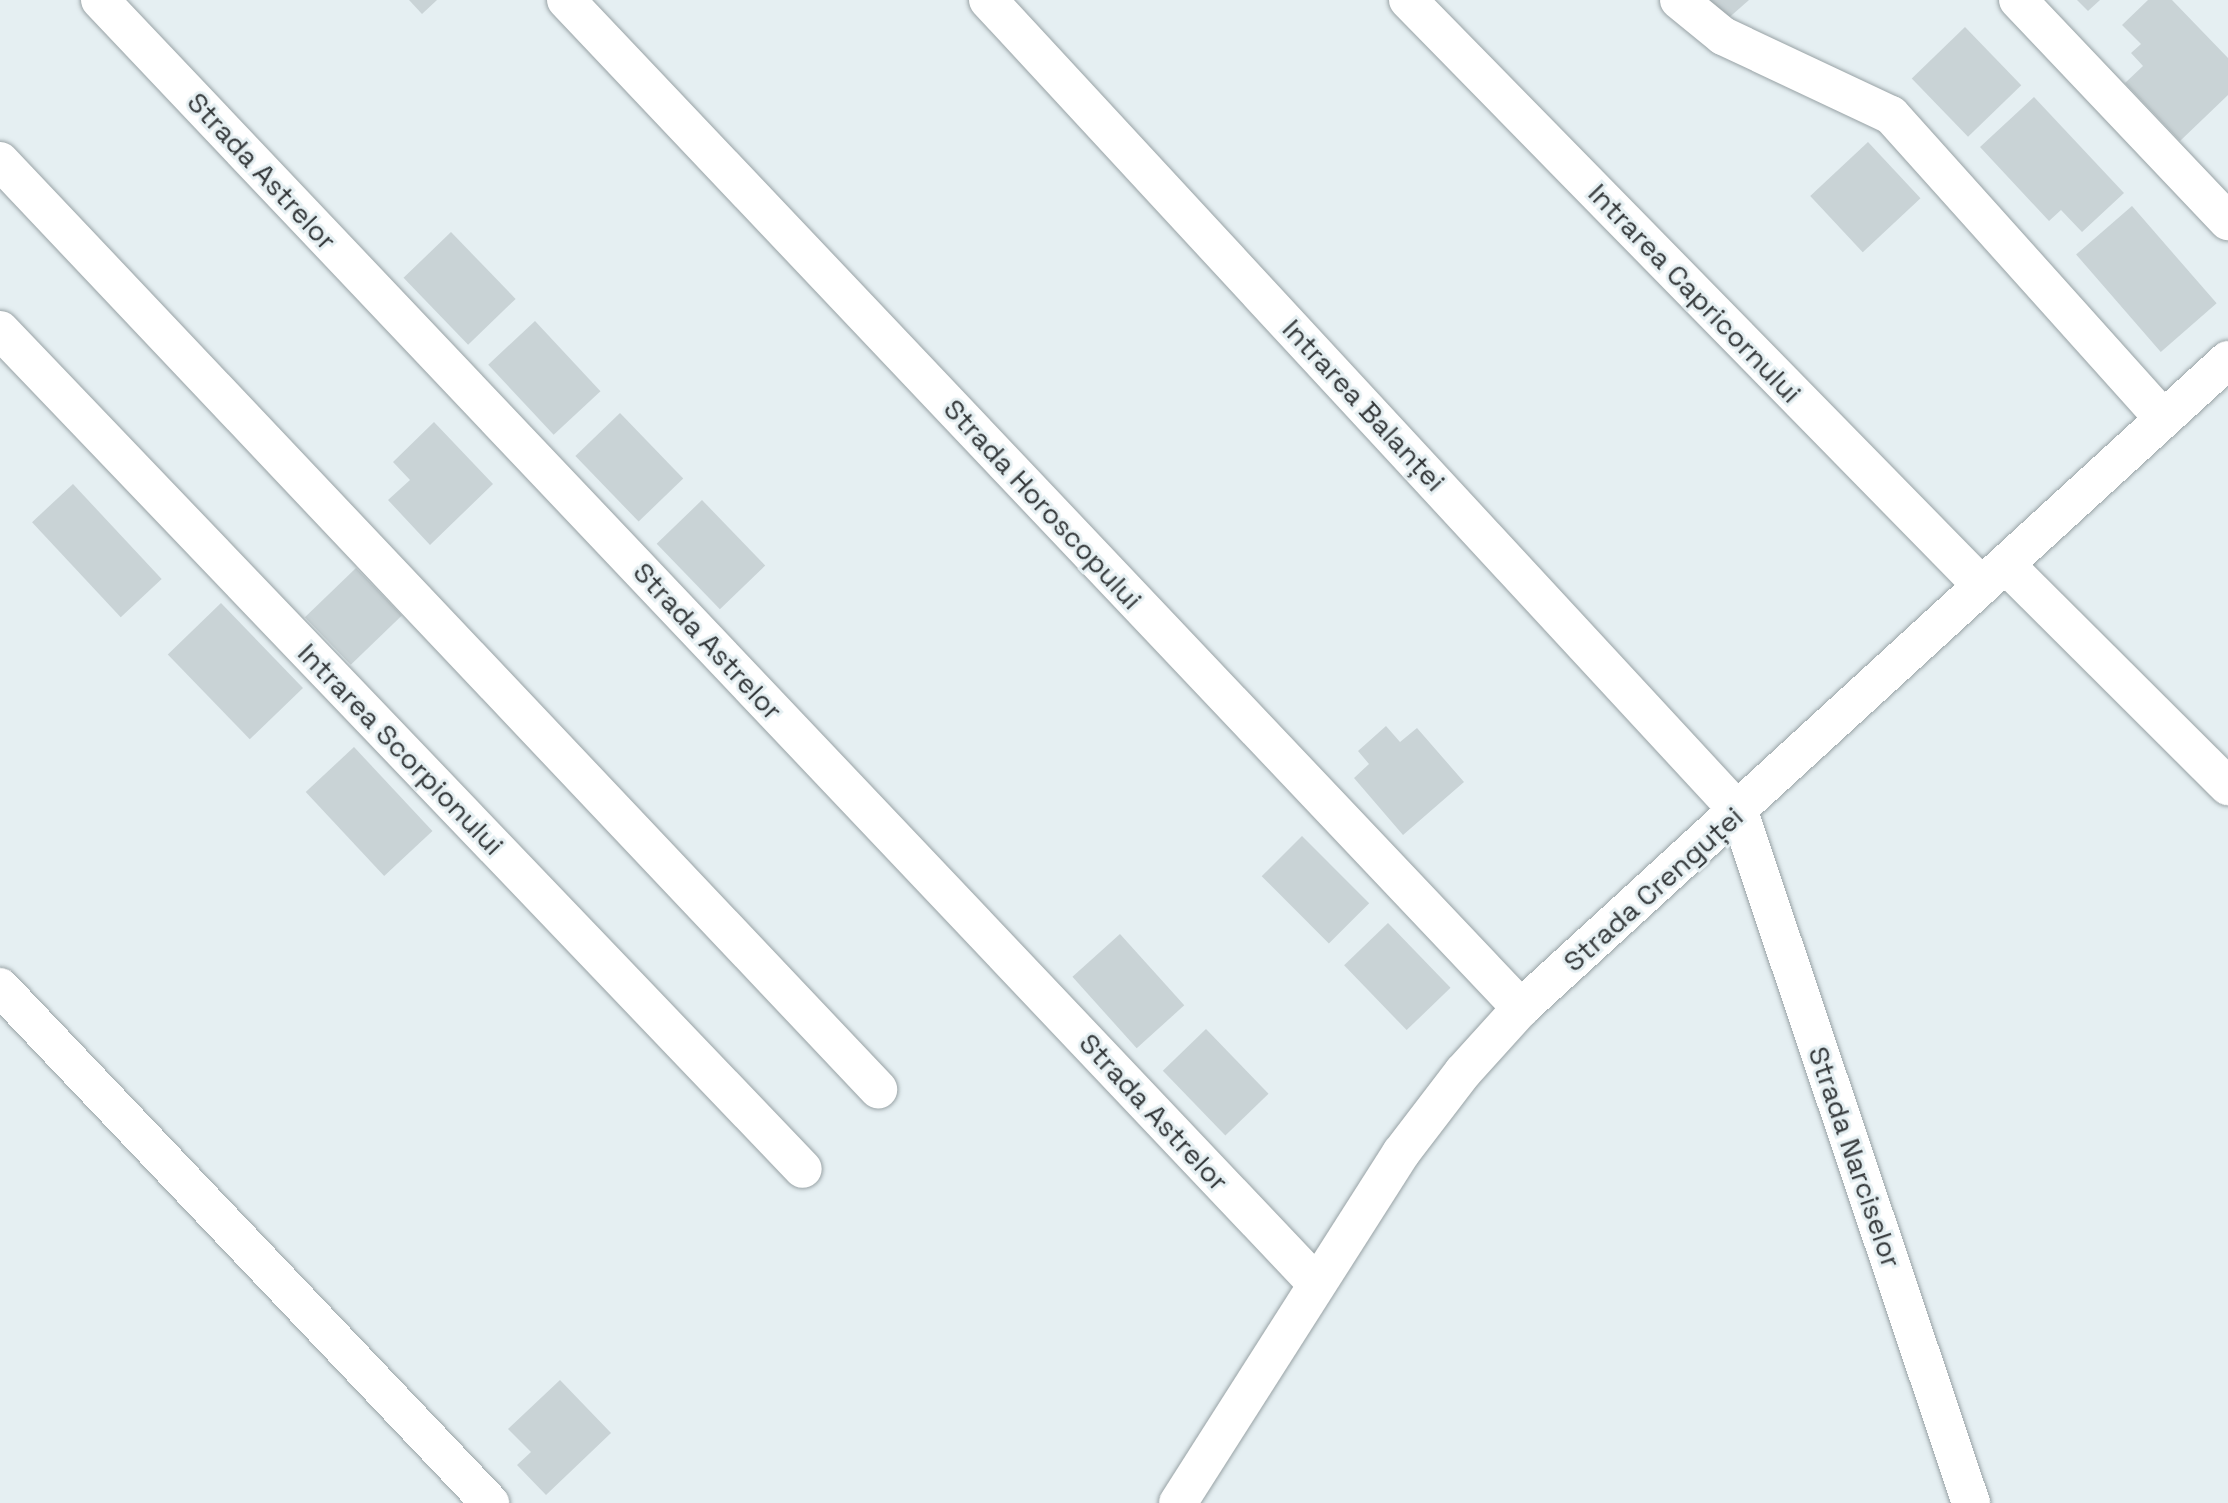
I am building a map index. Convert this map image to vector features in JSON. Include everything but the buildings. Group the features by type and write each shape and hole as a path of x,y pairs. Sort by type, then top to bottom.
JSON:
{"street":[{"name":"Strada Astrelor","path":"100,0 1316,1283"},
{"name":"Strada Horoscopului","path":"566,0 1521,1008"},
{"name":"Intrarea Balanței","path":"988,0 1739,812"},
{"name":"Intrarea Capricornului","path":"1408,0 1994,576 2228,786"},
{"path":"1679,0 1698,18 1746,48 1891,115 2163,418"},
{"path":"2018,0 2228,221"},
{"path":"0,161 878,1089"},
{"name":"Intrarea Scorpionului","path":"0,330 803,1169"},
{"name":"Strada Crenguței","path":"1178,1503 1401,1153 1463,1072 1521,1008 1739,812 2228,360"},
{"name":"Strada Narciselor","path":"1739,812 1971,1503"},
{"path":"0,987 490,1503"}]}
